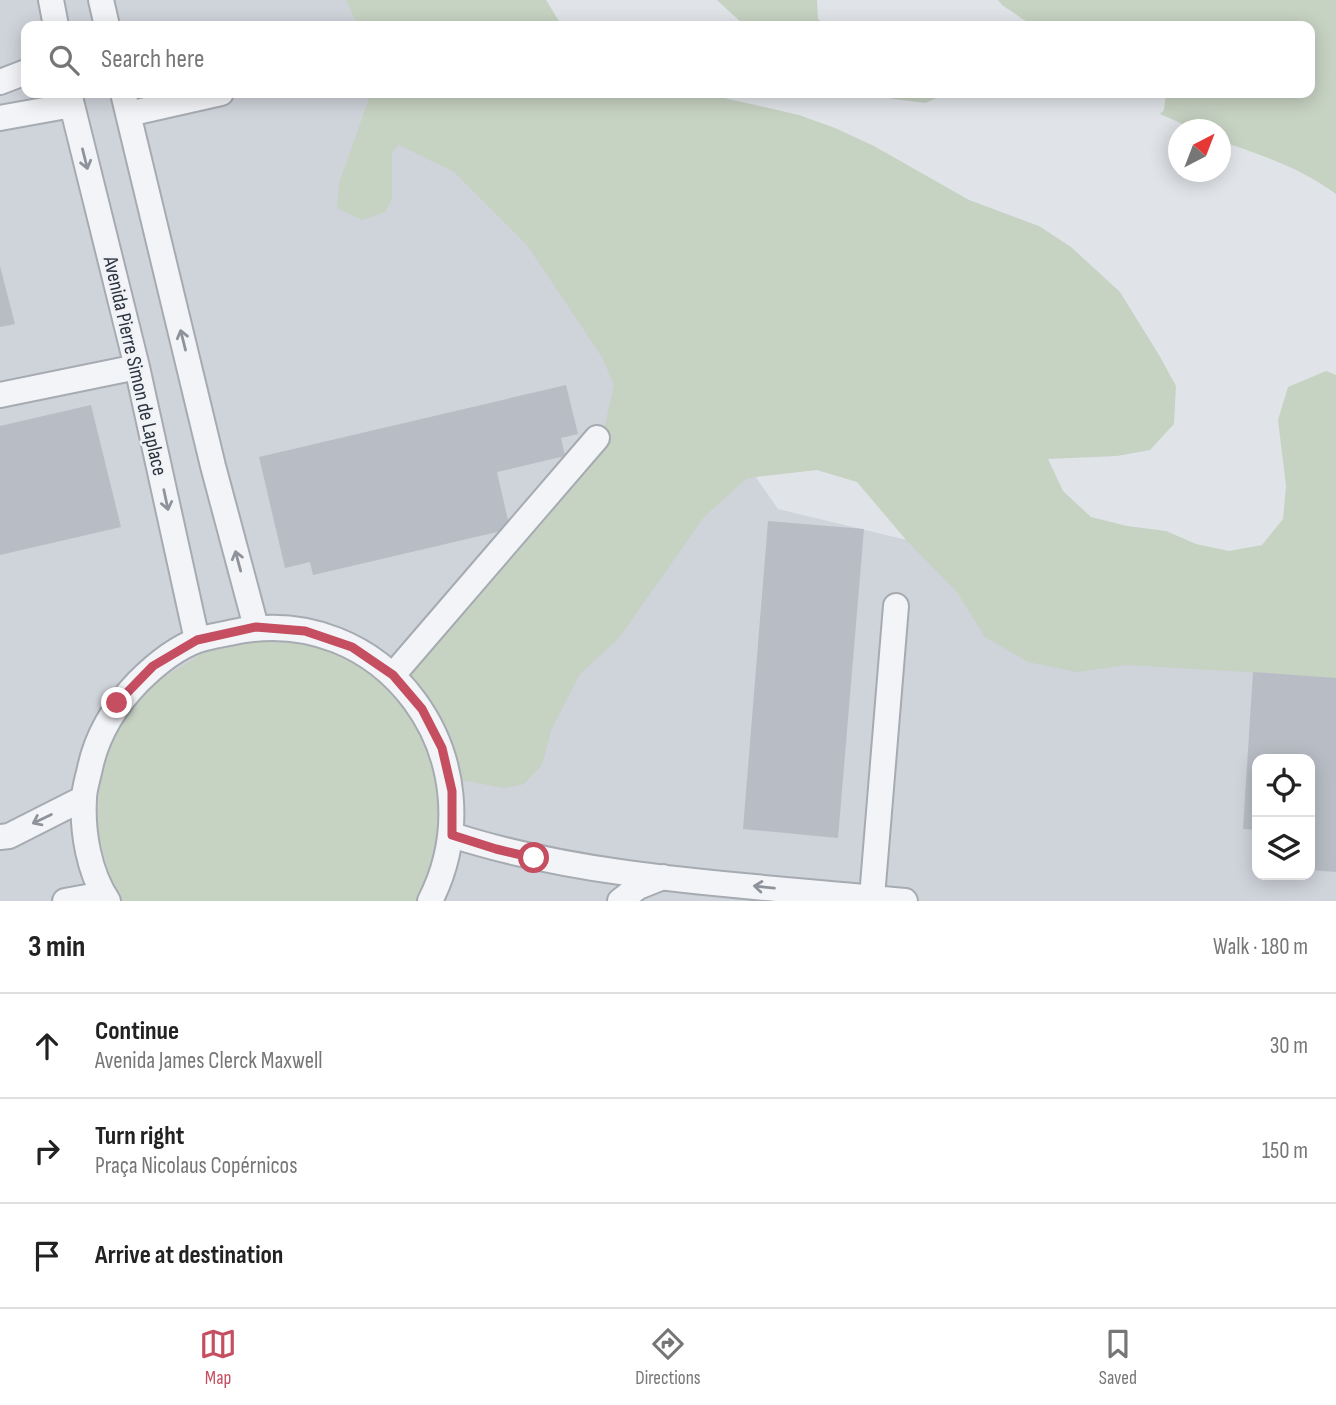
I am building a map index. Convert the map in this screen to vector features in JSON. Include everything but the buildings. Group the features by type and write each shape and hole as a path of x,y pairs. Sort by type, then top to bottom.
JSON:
{"street":[{"path":"51,0 55,21"},
{"path":"101,0 106,21"},
{"path":"0,82 21,74"},
{"path":"174,98 126,103 213,466 256,627"},
{"path":"0,118 70,99"},
{"name":"Avenida Pierre Simon de Laplace","path":"70,99 137,367 197,640"},
{"path":"0,395 137,367"},
{"path":"393,675 597,438"},
{"path":"872,897 895,606"},
{"path":"65,901 105,897 87,847 83,798 94,748 117,703 153,666 197,640 256,627 305,631 352,647 393,675 422,709 442,748 452,791 452,835 447,860 430,901"},
{"path":"0,837 9,836 83,798"},
{"path":"452,835 534,858 663,877 905,901"},
{"path":"620,901 638,887 663,877"}],"shaded area":[{"path":"0,0 424,0 439,21 21,21 21,98 491,98 778,509 1336,643 1336,901 0,901"}],"green space":[{"path":"346,0 546,0 559,21 356,21"},
{"path":"717,0 817,0 818,19 821,21 740,21"},
{"path":"998,0 1336,0 1336,194 1294,169 1231,145 1231,119 1171,119 1160,114 1164,110 1165,98 1315,98 1315,21 1026,21"},
{"path":"368,98 724,98 799,115 835,128 874,146 969,200 1039,226 1071,247 1120,292 1176,386 1174,424 1150,450 1117,456 1048,459 1063,491 1091,517 1127,526 1166,531 1196,544 1229,551 1262,545 1283,519 1286,486 1278,420 1288,387 1326,371 1336,375 1336,691 1264,673 1127,665 1077,672 1028,662 985,637 957,592 907,541 857,482 817,470 747,478 704,517 619,638 580,674 552,728 542,765 524,784 504,788 467,781 439,785 444,819 433,875 418,901 122,901 115,891 98,836 99,779 119,726 156,682 205,652 261,640 318,646 406,693 421,645 484,577 540,526 576,483 604,430 614,385 602,357 527,245 454,172 399,145 392,152 392,199 385,212 362,220 337,208 339,184"},
{"path":"889,98 936,98 926,103"}],"route":[{"path":"117,703 153,666 197,640 256,627 305,631 352,647 393,675 422,709 442,748 452,791 452,835 534,858"}]}
